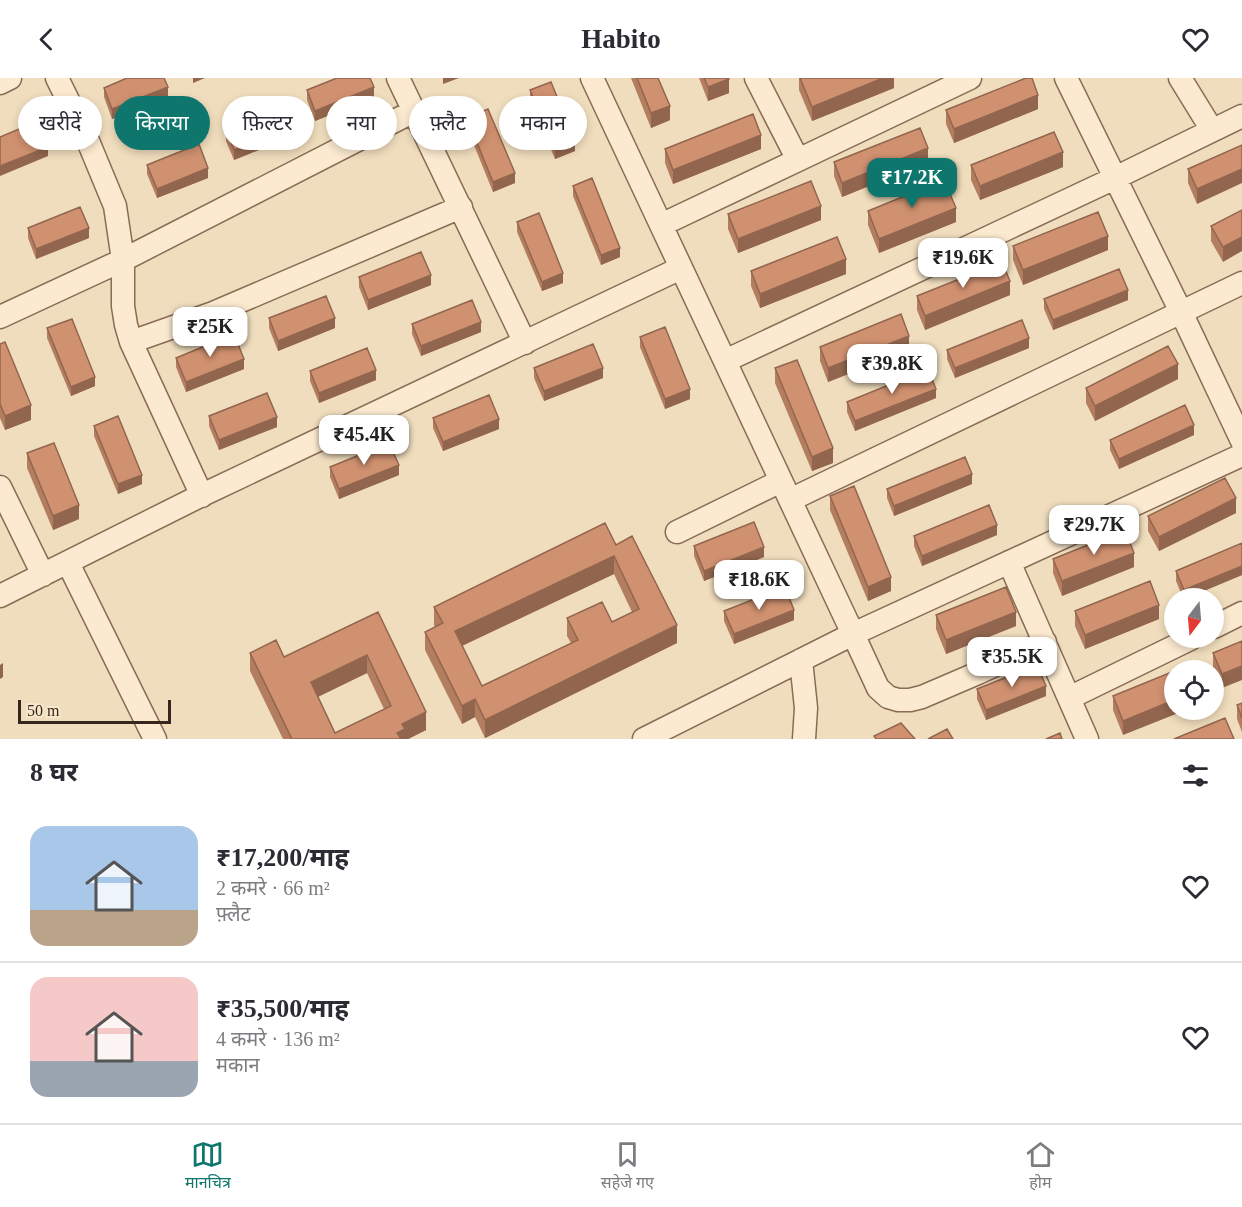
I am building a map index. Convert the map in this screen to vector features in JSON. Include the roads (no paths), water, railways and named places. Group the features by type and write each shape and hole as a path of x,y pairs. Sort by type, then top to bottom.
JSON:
{"street":[{"path":"0,83 10,78"},
{"path":"57,78 88,141 115,206 123,260 123,306 131,342 202,495"},
{"path":"398,78 409,101"},
{"path":"592,78 878,688 888,697 898,700 922,697 1045,642"},
{"path":"756,78 798,160"},
{"path":"661,225 970,78"},
{"path":"1066,78 1242,441"},
{"path":"1180,78 1212,130"},
{"path":"0,317 123,260 409,114"},
{"path":"725,361 1242,116"},
{"path":"433,150 525,343"},
{"path":"131,342 213,313 461,207"},
{"path":"0,596 202,495 681,268"},
{"path":"677,532 785,490 1242,283"},
{"path":"644,739 853,634 1242,455"},
{"path":"1,492 43,574"},
{"path":"68,562 155,739"},
{"path":"1009,562 1087,739"},
{"path":"1224,622 1242,613"},
{"path":"1069,698 1172,648"},
{"path":"801,660 806,708 804,739"}]}
